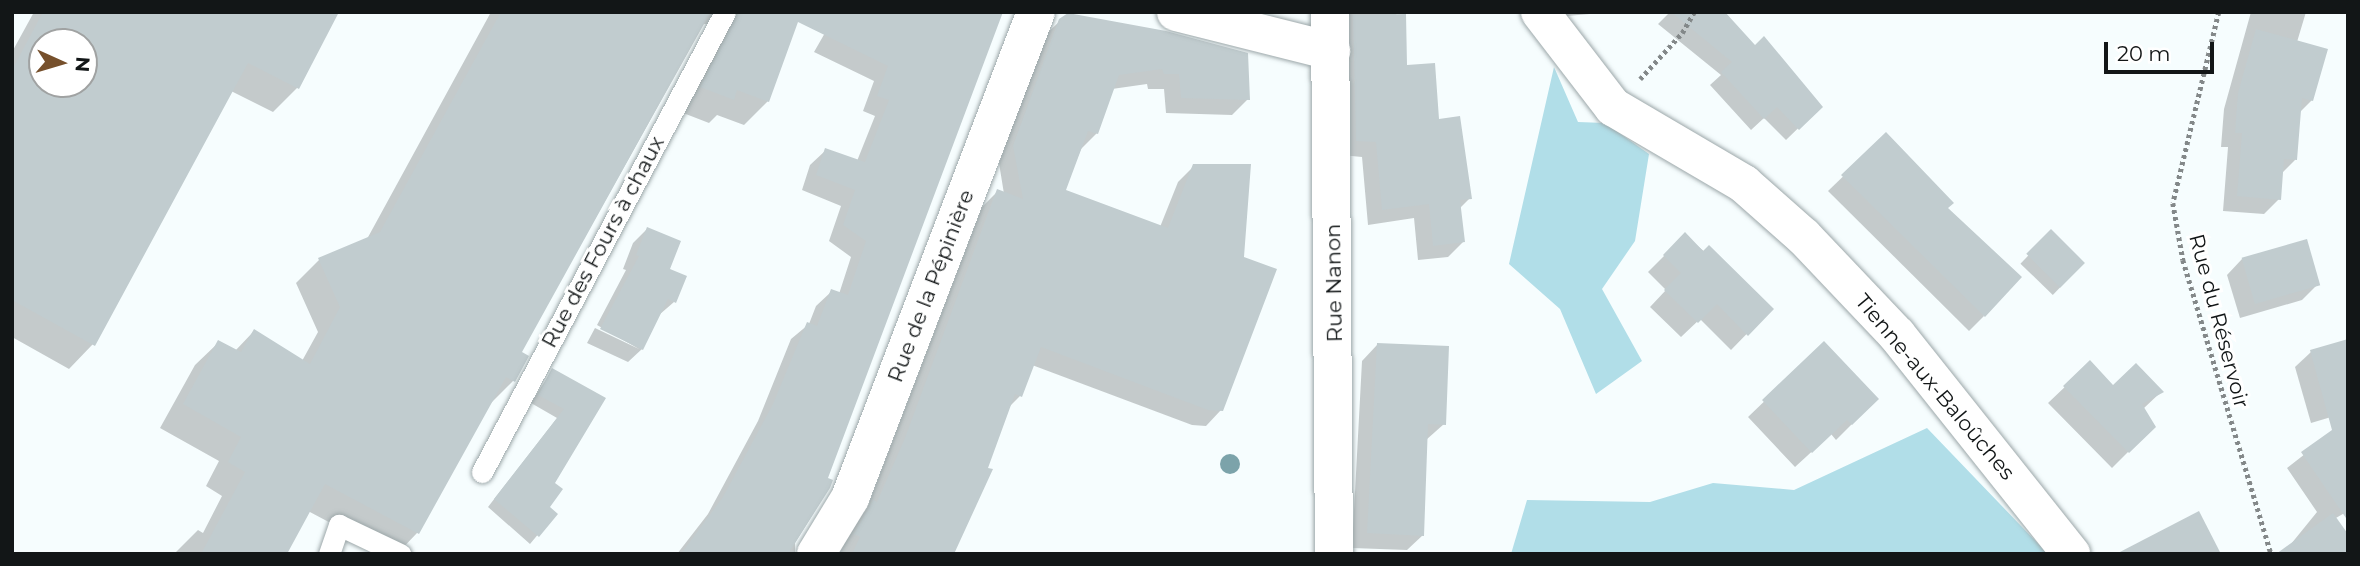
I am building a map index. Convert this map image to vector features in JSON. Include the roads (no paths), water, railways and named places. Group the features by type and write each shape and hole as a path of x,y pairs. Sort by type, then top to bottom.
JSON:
{"street":[{"name":"Rue de la Pépinière","path":"816,554 850,498 1035,12"},
{"path":"1176,12 1331,51"},
{"name":"Rue Nanon","path":"1330,12 1334,554"},
{"name":"Tienne-aux-Baloûches","path":"1540,12 1613,107 1744,184 1804,237 1897,335 2071,554"}],"lane":[{"name":"Rue des Fours à chaux","path":"482,472 725,12"},
{"path":"328,554 339,525 400,554"}]}
